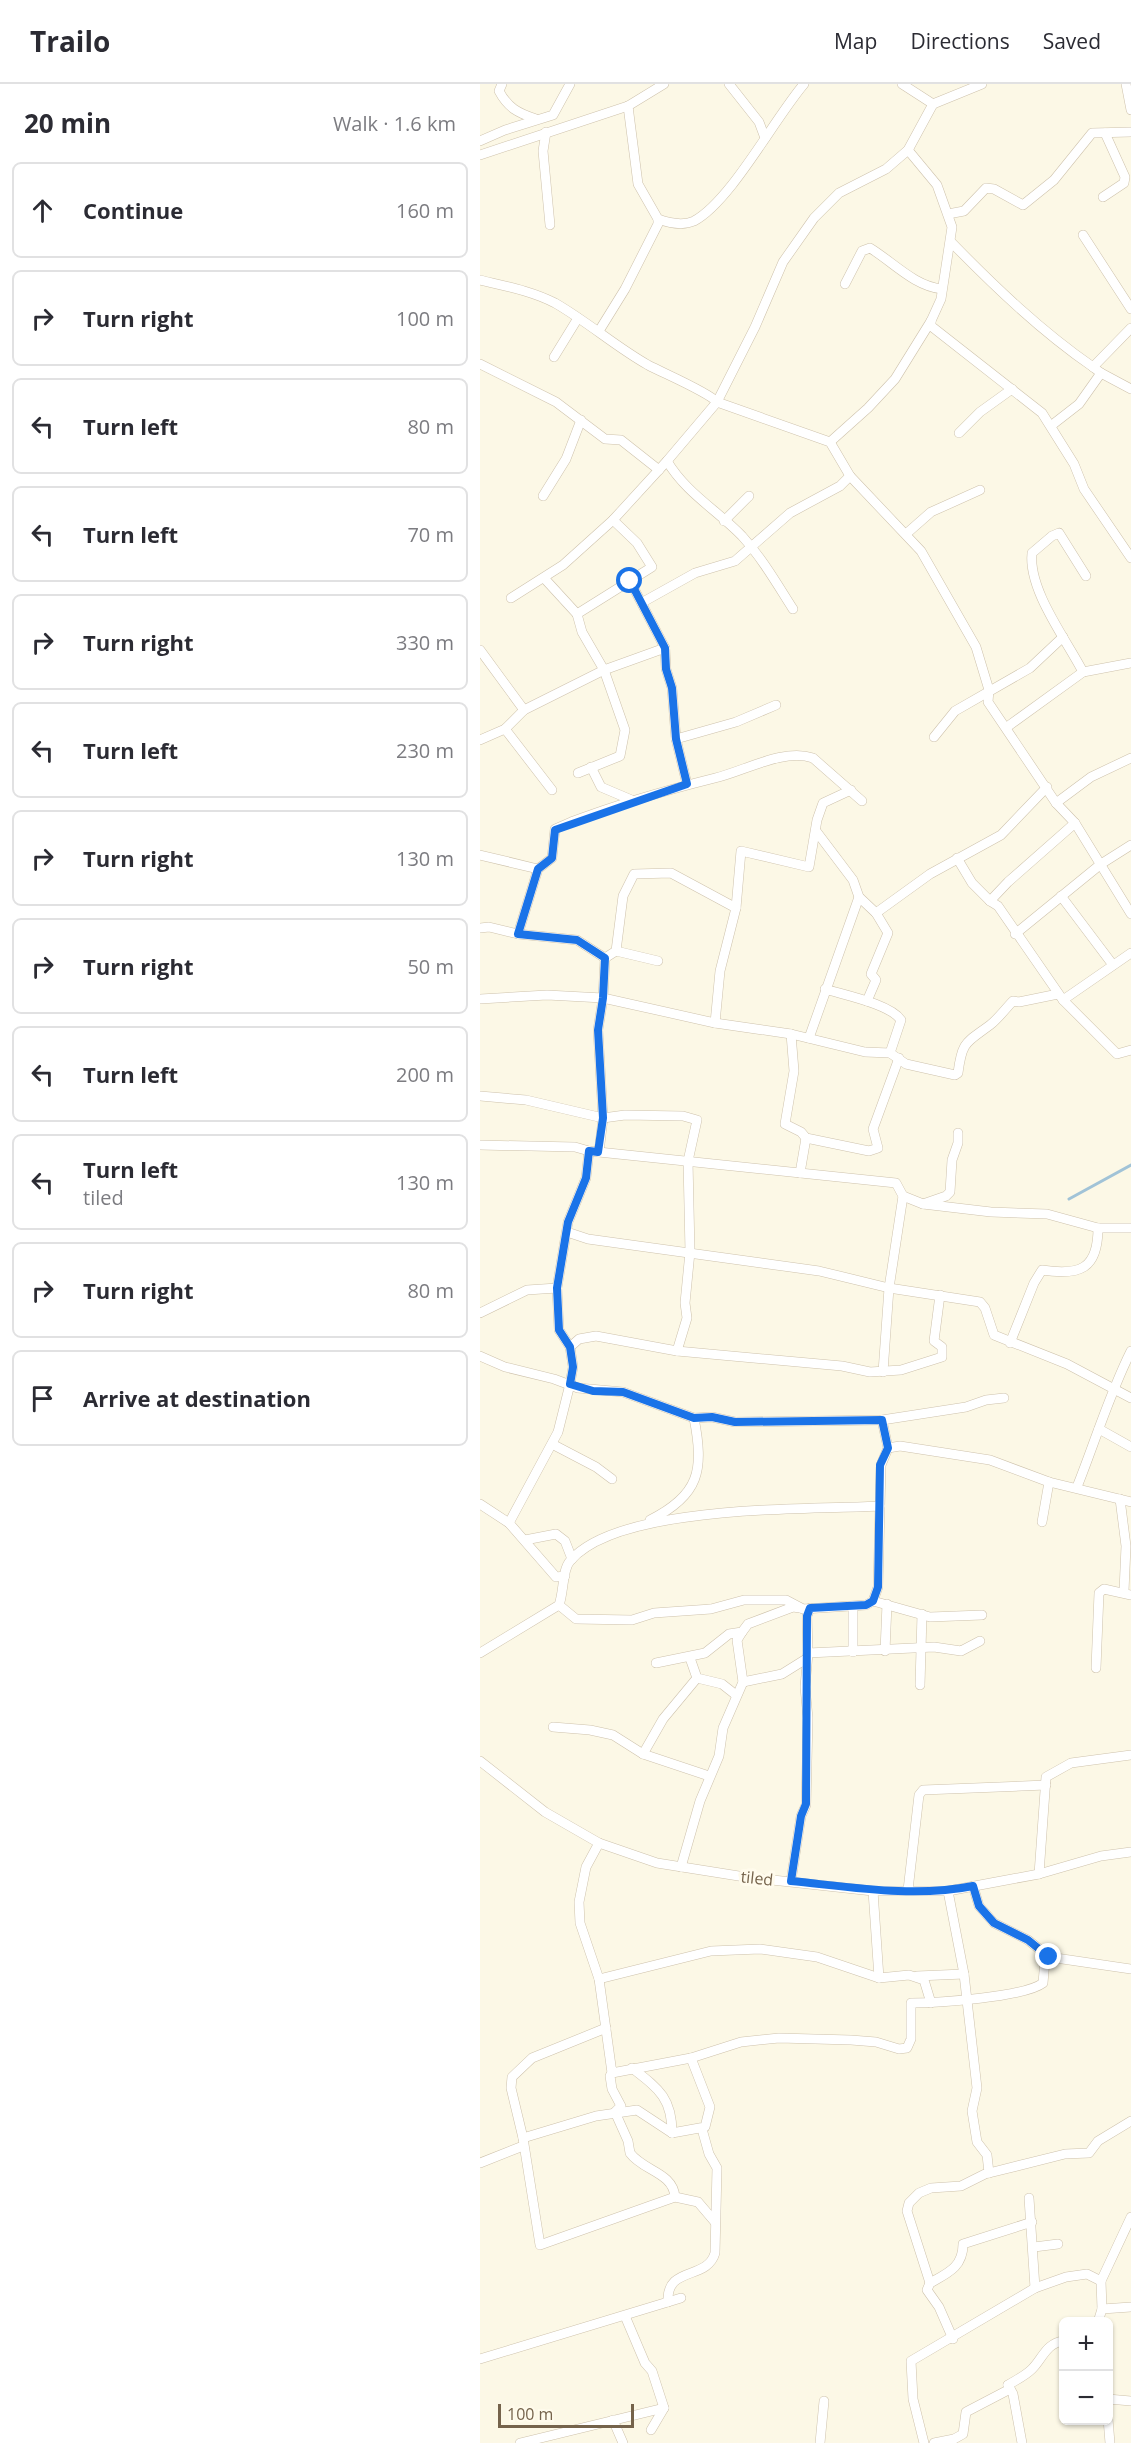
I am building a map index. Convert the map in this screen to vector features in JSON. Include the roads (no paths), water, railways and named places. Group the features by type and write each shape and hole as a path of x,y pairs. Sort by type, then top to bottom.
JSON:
{"street":[{"path":"502,84 499,91 505,103 517,113 536,119"},
{"path":"480,141 536,119 553,115 570,84"},
{"path":"480,155 627,106 664,84"},
{"path":"729,84 759,122 765,138"},
{"path":"658,219 670,223 693,222 736,179 785,106 804,84"},
{"path":"902,84 933,104"},
{"path":"511,597 544,578 613,520 717,402 743,352 783,262 814,218 839,193 886,170 908,150 933,104 982,84"},
{"path":"1126,84 1131,110"},
{"path":"599,331 625,290 658,224 658,219 638,184 627,106"},
{"path":"546,132 543,151 550,225"},
{"path":"948,214 964,211 986,188 994,189 1023,205 1054,180 1085,138 1092,133 1131,132"},
{"path":"1103,197 1124,183 1125,177 1105,133"},
{"path":"830,442 868,408 895,378 931,321 942,289 952,227 938,185 908,150"},
{"path":"1083,235 1131,309"},
{"path":"951,242 1021,310 1063,346 1097,370 1131,389"},
{"path":"844,284 862,251 870,248 916,281 931,288 942,289"},
{"path":"480,280 517,289 553,302 646,364 694,390 711,396 717,402 830,442 850,476 921,551 976,647 989,690 988,702 1056,803 1074,823 1131,914"},
{"path":"554,357 578,318"},
{"path":"931,321 931,326 1042,413 1052,425 1084,489 1131,558"},
{"path":"1052,425 1078,404 1097,370 1131,328"},
{"path":"480,364 556,402 605,439 621,440 659,470"},
{"path":"959,433 980,412 1012,388"},
{"path":"543,496 566,459 581,420"},
{"path":"667,461 688,491 710,504 750,546 793,609"},
{"path":"643,602 695,573 735,561 790,513 840,486 850,476"},
{"path":"906,534 931,512 980,490"},
{"path":"724,521 748,496"},
{"path":"577,614 652,567 637,543 613,520"},
{"path":"1083,672 1044,603 1031,570 1032,553 1059,533 1086,576"},
{"path":"544,578 577,614 582,632 604,670 625,730 620,756 578,773"},
{"path":"630,581 665,648 666,669 672,688 676,739 687,784"},
{"path":"934,737 955,711 1030,668 1063,636"},
{"path":"480,740 505,729 524,710 604,670 665,648"},
{"path":"480,650 524,710"},
{"path":"1007,727 1083,672 1131,663"},
{"path":"676,739 736,722 776,705"},
{"path":"505,729 552,790"},
{"path":"518,934 538,869 552,858 555,830 687,784 717,778 772,760 804,755 813,758 862,801"},
{"path":"1056,803 1090,777 1131,758"},
{"path":"591,767 601,787 634,801"},
{"path":"876,913 901,893 957,858 1001,835 1047,787"},
{"path":"715,1023 720,971 736,908 741,850 809,867 823,803 850,790"},
{"path":"990,901 1074,823"},
{"path":"816,831 853,879 859,897 876,913 888,933 870,974 876,980 867,1001"},
{"path":"1015,933 1101,864 1131,845"},
{"path":"480,855 538,869"},
{"path":"957,858 972,883 998,906 1060,997 1117,1054 1131,1050"},
{"path":"616,951 623,896 634,874 671,873 736,908"},
{"path":"1061,896 1113,965"},
{"path":"808,1038 859,897"},
{"path":"480,928 489,927 518,934 577,940 605,958"},
{"path":"605,958 616,951 658,961"},
{"path":"480,999 547,995 603,998 715,1023 791,1034 865,1052 890,1053 914,1066 957,1075 963,1047 982,1028 989,1026 1013,1001 1060,997 1131,953"},
{"path":"509,1523 558,1432 573,1367 574,1344 559,1330 557,1288 568,1222 586,1178 603,1118 598,1030 603,998 605,958"},
{"path":"825,989 867,1001 898,1015 901,1020 890,1053"},
{"path":"791,1034 794,1071 785,1124 801,1132 806,1138 869,1150 878,1148 873,1129 899,1058"},
{"path":"480,1096 526,1100 603,1118 625,1115 694,1117 697,1120 688,1161 690,1252 685,1303 687,1318 676,1351"},
{"path":"923,1204 946,1196 950,1192 952,1160 958,1143 958,1133"},
{"path":"800,1173 806,1138"},
{"path":"480,1145 575,1147 594,1152 896,1183 903,1196 889,1288 883,1372"},
{"path":"903,1196 923,1204 991,1212 1047,1214 1098,1228 1131,1228"},
{"path":"1010,1343 1034,1283 1042,1270 1063,1274 1083,1269 1096,1252 1098,1228"},
{"path":"567,1232 588,1239 819,1270 889,1288 980,1302 985,1308 994,1335 1067,1364 1131,1398"},
{"path":"480,1313 528,1290 557,1288"},
{"path":"574,1344 596,1336 676,1351 777,1359 883,1372 901,1370 942,1357 942,1347 934,1341 940,1295"},
{"path":"1077,1487 1113,1387 1131,1351"},
{"path":"480,1357 505,1367 593,1391 623,1392 694,1418 712,1417 735,1422 882,1420 966,1407 986,1400 1004,1398"},
{"path":"480,1653 559,1605 565,1591 565,1576 572,1559 611,1534 642,1524 674,1508 695,1480 698,1456 694,1418"},
{"path":"681,1867 709,1776 719,1756 723,1728 743,1682 737,1640 742,1632 748,1624 792,1607 807,1609 853,1606 866,1605 873,1601 878,1587 880,1465 888,1448 882,1420"},
{"path":"1099,1429 1131,1447"},
{"path":"552,1444 596,1467 612,1479"},
{"path":"888,1448 900,1446 990,1460 1049,1482 1131,1502"},
{"path":"1042,1522 1049,1482"},
{"path":"1096,1668 1099,1593 1104,1589 1128,1593 1126,1546 1120,1498"},
{"path":"480,1504 509,1523 556,1577 565,1576"},
{"path":"642,1524 718,1515 880,1506"},
{"path":"525,1540 556,1534 565,1541 572,1559"},
{"path":"559,1605 576,1619 632,1620 654,1613 711,1609 744,1600 786,1600 807,1609"},
{"path":"873,1601 943,1619 982,1615"},
{"path":"885,1651 887,1604"},
{"path":"853,1606 853,1652"},
{"path":"791,1881 801,1816 806,1804 807,1609"},
{"path":"920,1685 922,1614"},
{"path":"656,1664 705,1653 729,1634 742,1632"},
{"path":"743,1682 782,1674 807,1656 949,1647 961,1651 980,1641"},
{"path":"690,1658 697,1678"},
{"path":"697,1678 722,1684 736,1695"},
{"path":"644,1754 663,1719 697,1678"},
{"path":"553,1727 613,1735 644,1754 709,1776"},
{"path":"1039,1874 1046,1777 1071,1763 1131,1755"},
{"name":"tiled","path":"480,1761 545,1812 599,1843 657,1863 681,1867 873,1891 948,1891 1039,1874 1101,1856 1131,1852"},
{"path":"908,1890 918,1795 923,1790 1046,1785"},
{"path":"599,1843 586,1867 579,1902 580,1923 599,1979 612,2073 610,2076 612,2089 621,2106 615,2112"},
{"path":"973,1886 979,1906 994,1923 1028,1940 1049,1957 1131,1969"},
{"path":"873,1891 879,1978"},
{"path":"948,1891 964,1974 977,2088 972,2111 977,2142 987,2156 989,2173"},
{"path":"599,1979 711,1952 760,1948 817,1957 879,1978 964,1974"},
{"path":"612,2073 691,2058 741,2042 778,2038 851,2040 876,2042 899,2049 907,2048 911,2039 911,2003 1018,1994 1035,1989 1043,1983 1046,1960 1049,1957"},
{"path":"909,1975 924,1980 931,2003"},
{"path":"606,2028 532,2058 512,2077 511,2088 523,2142 540,2245 675,2198 698,2202 715,2222"},
{"path":"668,2302 667,2293 677,2278 695,2271 714,2259 716,2246 717,2168 709,2154 702,2129 710,2107 691,2058"},
{"path":"632,2068 659,2090 672,2110 672,2133"},
{"path":"480,2163 523,2142 615,2112 637,2110 672,2133 702,2129"},
{"path":"615,2112 628,2141 630,2153 650,2170 662,2175 675,2191 675,2198"},
{"path":"930,2283 907,2211 909,2203 919,2193 931,2188 961,2186 969,2179 1065,2154 1089,2153 1098,2141 1131,2121"},
{"path":"1029,2199 1035,2288"},
{"path":"1100,2317 1102,2309 1101,2281 1131,2217"},
{"path":"953,2338 939,2307 927,2290 930,2283 956,2269 963,2254 963,2244 1032,2222"},
{"path":"1034,2247 1058,2244"},
{"path":"924,2443 913,2399 911,2361 1035,2288 1066,2277 1087,2274 1101,2281"},
{"path":"480,2359 681,2298"},
{"path":"1102,2309 1131,2307"},
{"path":"625,2316 645,2363 652,2371 664,2408 651,2430"},
{"path":"1008,2385 1033,2368 1055,2342 1059,2342"},
{"path":"934,2443 954,2439 963,2434 966,2412 1010,2389 1008,2385"},
{"path":"1008,2385 1022,2443"},
{"path":"1113,2399 1131,2401"},
{"path":"820,2443 824,2401"},
{"path":"520,2443 664,2408"},
{"path":"613,2420 623,2443"},
{"path":"1108,2425 1110,2443"}],"waterway":[{"path":"1069,1199 1131,1165"}]}
